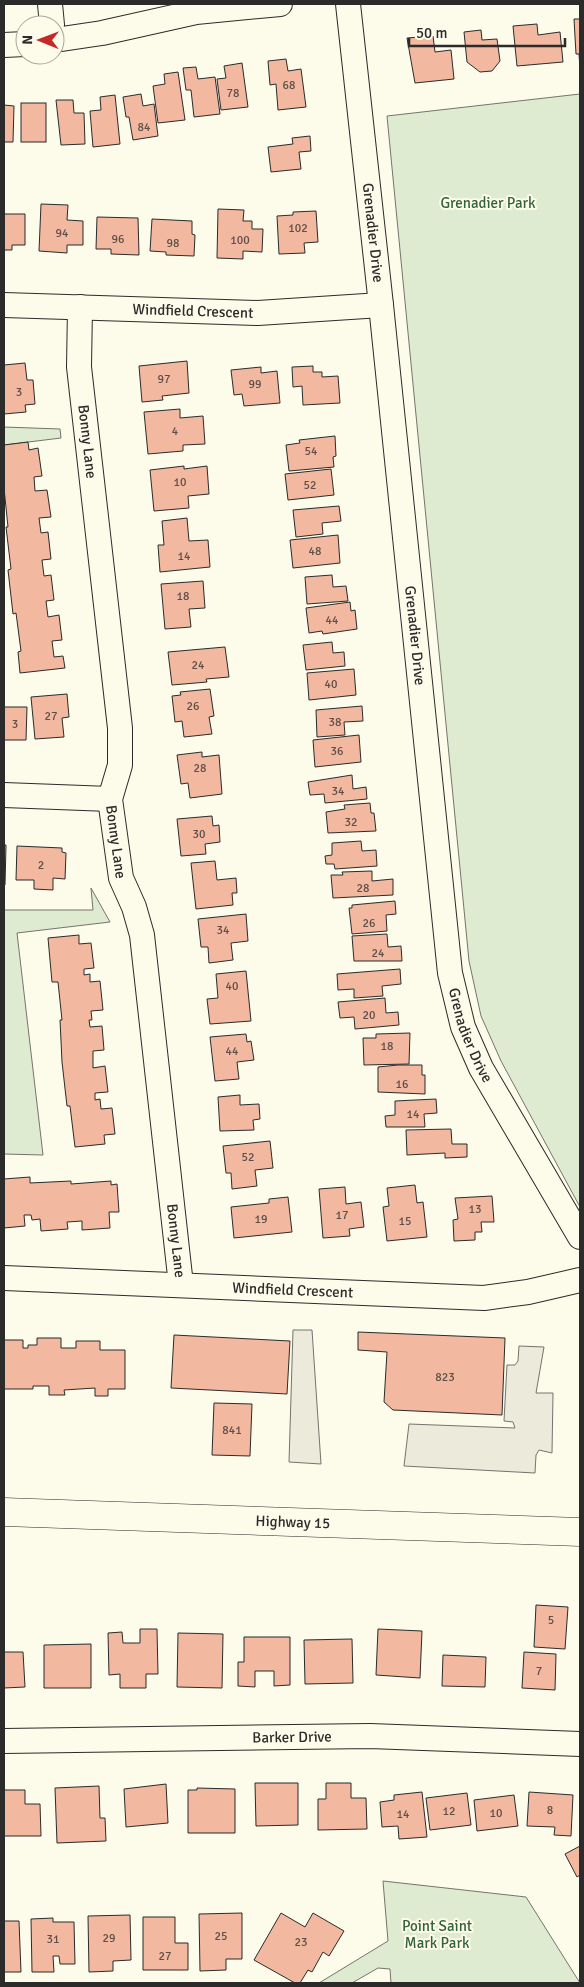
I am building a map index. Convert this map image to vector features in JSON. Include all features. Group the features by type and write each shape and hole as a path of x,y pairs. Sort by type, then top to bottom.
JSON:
{"main road":[{"name":"Highway 15","path":"4,1512 580,1532"}],"street":[{"path":"65,39 102,33 196,12 280,4"},
{"name":"Grenadier Drive","path":"348,4 382,305 450,973 463,1027 481,1068 580,1237"},
{"name":"Windfield Crescent","path":"4,305 258,313 382,305"},
{"name":"Bonny Lane","path":"80,307 79,367 120,728 120,765 110,799 121,878 134,908 142,935 181,1285"},
{"path":"4,796 110,799"},
{"name":"Windfield Crescent","path":"4,1278 484,1298 528,1292 580,1280"},
{"name":"Barker Drive","path":"4,1741 370,1736 580,1744"}],"green space":[{"name":"Grenadier Park","path":"580,94 580,1207 501,1061 481,1016 469,961 387,116"},
{"path":"4,427 60,429 61,438 4,445"},
{"path":"91,888 110,922 17,933 43,1155 4,1154 4,910 93,910"},
{"name":"Point Saint Mark Park","path":"383,1881 526,1897 580,1983 391,1983 390,1969 378,1968 352,1983 319,1983 388,1941"}],"shaded area":[{"path":"293,1330 312,1330 321,1464 289,1462"},
{"path":"519,1346 544,1347 536,1393 553,1393 552,1453 539,1450 536,1455 535,1473 404,1466 409,1424 515,1428 513,1422 504,1421 507,1365 515,1365 518,1361"}],"building":[{"path":"574,19 580,19 580,70 579,54 576,54"},
{"path":"537,24 538,35 560,32 563,62 517,66 513,26"},
{"path":"481,30 482,40 497,39 500,61 492,71 480,72 467,62 464,32"},
{"path":"433,36 435,52 451,50 454,79 415,83 407,38"},
{"path":"286,59 288,71 301,69 306,107 278,110 276,84 270,85 268,61"},
{"path":"242,63 248,107 221,110 217,79 226,78 224,66"},
{"path":"196,67 198,79 215,77 220,114 194,117 191,90 186,90 183,68"},
{"path":"178,72 185,120 158,123 153,86 165,84 164,74"},
{"path":"141,94 143,106 154,104 158,136 133,140 129,117 126,117 123,97"},
{"path":"115,95 120,144 93,147 90,111 101,110 100,97"},
{"path":"56,100 73,100 74,113 84,113 85,144 61,145"},
{"path":"21,103 46,103 46,142 21,142"},
{"path":"4,105 14,106 13,142 4,142"},
{"path":"310,136 311,151 299,152 301,169 271,172 268,147 293,144 292,138"},
{"path":"41,204 68,205 67,220 83,221 83,245 67,245 67,253 39,251"},
{"path":"218,209 244,210 243,221 252,221 252,229 263,229 262,252 243,251 243,259 217,258"},
{"path":"316,211 318,242 304,243 305,253 279,254 277,216 293,215 293,212"},
{"path":"4,214 25,214 25,245 12,245 12,250 4,250"},
{"path":"97,217 138,218 139,255 111,254 111,249 96,249"},
{"path":"152,219 192,221 192,234 195,235 194,256 166,255 166,252 150,251"},
{"path":"187,361 189,393 162,396 163,400 142,402 139,366"},
{"path":"25,363 27,380 33,380 35,404 25,405 26,412 4,414 4,365"},
{"path":"313,366 313,372 322,372 322,377 338,376 340,403 303,405 302,386 293,387 292,367"},
{"path":"261,367 261,373 277,371 280,403 244,406 242,394 234,395 231,370"},
{"path":"180,409 180,418 203,416 205,444 183,445 183,451 148,454 144,412"},
{"path":"335,436 336,456 333,457 334,467 289,471 286,445 300,443 299,440"},
{"path":"28,442 29,450 38,448 42,476 34,477 35,491 47,490 51,517 39,518 41,533 48,532 51,559 42,560 44,576 51,575 54,600 46,601 48,617 59,615 62,640 52,641 54,657 63,656 65,668 20,673 18,652 21,651 16,613 13,614 8,570 11,569 6,527 8,527 4,488 4,445"},
{"path":"184,466 184,469 207,466 209,494 188,496 189,508 154,511 150,470"},
{"path":"331,469 334,495 288,500 285,474"},
{"path":"339,506 341,521 322,523 323,534 296,537 293,510"},
{"path":"187,518 189,541 208,540 210,567 160,572 158,545 164,545 162,521"},
{"path":"338,535 340,563 293,568 290,540"},
{"path":"332,575 333,587 346,586 348,601 307,604 305,577"},
{"path":"203,581 205,608 189,609 191,627 165,629 161,584"},
{"path":"350,602 351,611 355,610 357,629 323,634 322,631 309,633 306,608"},
{"path":"332,642 333,653 344,652 345,666 306,670 303,645"},
{"path":"225,647 229,677 206,679 207,682 172,685 168,652"},
{"path":"354,669 356,695 309,700 307,673"},
{"path":"210,689 214,716 209,717 212,734 184,737 182,721 175,722 172,696 181,695 180,692"},
{"path":"67,694 69,717 62,718 64,737 35,739 31,697"},
{"path":"362,706 363,721 344,722 345,735 317,737 316,710"},
{"path":"4,707 27,707 26,740 4,740"},
{"path":"359,735 361,762 315,767 313,740"},
{"path":"202,752 202,757 219,755 222,794 190,798 188,783 181,784 177,755"},
{"path":"352,775 353,789 366,787 367,799 325,803 324,794 310,795 308,782"},
{"path":"370,803 371,813 374,813 376,831 328,833 326,812 345,809 344,805"},
{"path":"212,816 213,826 219,825 220,842 205,844 206,854 181,856 177,819"},
{"path":"361,841 362,851 376,850 377,866 335,869 334,864 326,864 325,856 332,855 332,843"},
{"path":"4,845 6,845 5,885 4,885"},
{"path":"17,846 62,848 62,852 66,853 65,879 53,878 53,890 34,889 34,880 16,880"},
{"path":"215,861 217,880 236,878 237,893 232,893 233,905 196,909 191,863"},
{"path":"372,871 372,881 393,879 393,895 333,898 331,875 343,875 342,872"},
{"path":"395,901 396,914 386,915 387,931 352,934 349,908 352,908 352,905"},
{"path":"246,914 248,941 231,943 233,960 209,963 208,947 201,947 198,919"},
{"path":"387,934 388,947 401,946 402,961 354,961 352,936"},
{"path":"79,935 79,944 91,943 94,968 84,969 84,975 90,974 90,982 100,981 103,1010 91,1011 92,1020 89,1020 90,1027 102,1026 104,1050 93,1051 93,1068 105,1066 108,1092 95,1093 95,1100 100,1099 101,1109 112,1108 115,1134 104,1135 105,1144 75,1147 70,1106 67,1106 62,1062 60,1020 62,1020 58,982 52,982 48,938"},
{"path":"400,969 401,984 382,986 383,996 354,998 354,989 338,990 337,974"},
{"path":"246,971 251,1021 210,1024 207,999 218,998 216,974"},
{"path":"385,998 386,1013 398,1012 399,1025 355,1029 354,1017 340,1018 338,1002"},
{"path":"410,1033 409,1064 364,1065 363,1038 376,1038 376,1034"},
{"path":"246,1034 247,1042 251,1041 254,1060 237,1062 239,1079 215,1081 210,1037"},
{"path":"422,1065 422,1075 425,1075 425,1094 378,1092 378,1067"},
{"path":"240,1095 240,1105 259,1104 260,1119 253,1120 254,1130 220,1131 218,1097"},
{"path":"436,1099 437,1113 424,1114 425,1127 386,1127 385,1116 395,1115 395,1101"},
{"path":"451,1129 452,1144 467,1144 467,1157 445,1158 445,1153 407,1155 406,1130"},
{"path":"270,1141 273,1168 255,1170 257,1186 232,1189 231,1173 226,1173 223,1146"},
{"path":"30,1177 30,1183 71,1181 71,1184 111,1181 111,1185 117,1184 119,1212 109,1212 110,1228 82,1230 82,1221 67,1222 68,1229 41,1231 40,1219 32,1220 31,1215 24,1215 25,1226 4,1228 4,1179"},
{"path":"415,1185 417,1203 423,1202 427,1237 387,1241 383,1207 389,1206 387,1188"},
{"path":"345,1187 346,1204 361,1202 364,1227 349,1229 350,1236 323,1238 319,1189"},
{"path":"492,1196 494,1222 481,1222 482,1232 475,1232 475,1240 454,1241 453,1220 458,1219 455,1198"},
{"path":"288,1197 292,1232 234,1238 231,1207 269,1203 269,1199"},
{"path":"358,1332 505,1338 502,1415 393,1410 384,1402 387,1352 358,1350"},
{"path":"174,1335 290,1341 287,1394 171,1388"},
{"path":"37,1338 61,1338 61,1348 76,1348 76,1341 100,1341 100,1350 125,1350 125,1389 108,1389 108,1396 95,1396 95,1388 64,1390 65,1395 49,1395 49,1386 33,1386 33,1389 4,1389 4,1340 23,1340 23,1348 28,1348 28,1345 37,1345"},
{"path":"214,1403 252,1404 250,1456 212,1455"},
{"path":"536,1605 568,1607 565,1649 534,1647"},
{"path":"140,1629 157,1629 158,1674 146,1674 146,1688 120,1688 120,1674 109,1675 108,1633 122,1632 123,1643 140,1643"},
{"path":"378,1629 422,1631 420,1678 376,1675"},
{"path":"178,1633 223,1634 222,1688 177,1687"},
{"path":"244,1637 290,1637 290,1685 274,1686 274,1671 255,1671 255,1687 238,1686 238,1662 244,1662"},
{"path":"352,1639 353,1683 305,1684 304,1640"},
{"path":"91,1644 91,1688 44,1688 44,1645"},
{"path":"4,1652 23,1652 25,1687 4,1688"},
{"path":"524,1652 556,1654 555,1690 522,1688"},
{"path":"443,1655 486,1657 485,1687 442,1686"},
{"path":"255,1783 298,1783 298,1825 256,1826"},
{"path":"326,1783 351,1783 351,1798 366,1798 367,1829 318,1830 318,1799 326,1799"},
{"path":"166,1784 168,1823 126,1827 124,1789"},
{"path":"99,1786 100,1818 105,1818 106,1841 57,1843 55,1788"},
{"path":"197,1788 235,1789 235,1833 188,1833 188,1790 197,1790"},
{"path":"4,1790 25,1790 25,1804 40,1804 41,1836 4,1836"},
{"path":"422,1792 427,1837 399,1839 398,1826 382,1827 380,1802 394,1800 394,1795"},
{"path":"529,1792 573,1795 571,1836 554,1835 555,1827 527,1826"},
{"path":"467,1793 471,1825 430,1830 426,1798"},
{"path":"514,1795 518,1826 477,1831 474,1800"},
{"path":"580,1846 580,1875 577,1877 565,1854"},
{"path":"242,1913 242,1959 226,1959 226,1970 200,1971 199,1914"},
{"path":"281,1913 305,1927 313,1913 344,1931 329,1956 323,1952 312,1972 308,1970 300,1983 295,1983 254,1960"},
{"path":"130,1915 131,1960 113,1961 113,1971 89,1972 88,1916"},
{"path":"143,1917 175,1917 175,1943 188,1943 188,1970 143,1970"},
{"path":"53,1918 53,1922 74,1922 75,1964 60,1964 59,1956 53,1956 54,1972 32,1972 31,1919"},
{"path":"4,1921 19,1921 21,1972 4,1972"}]}
